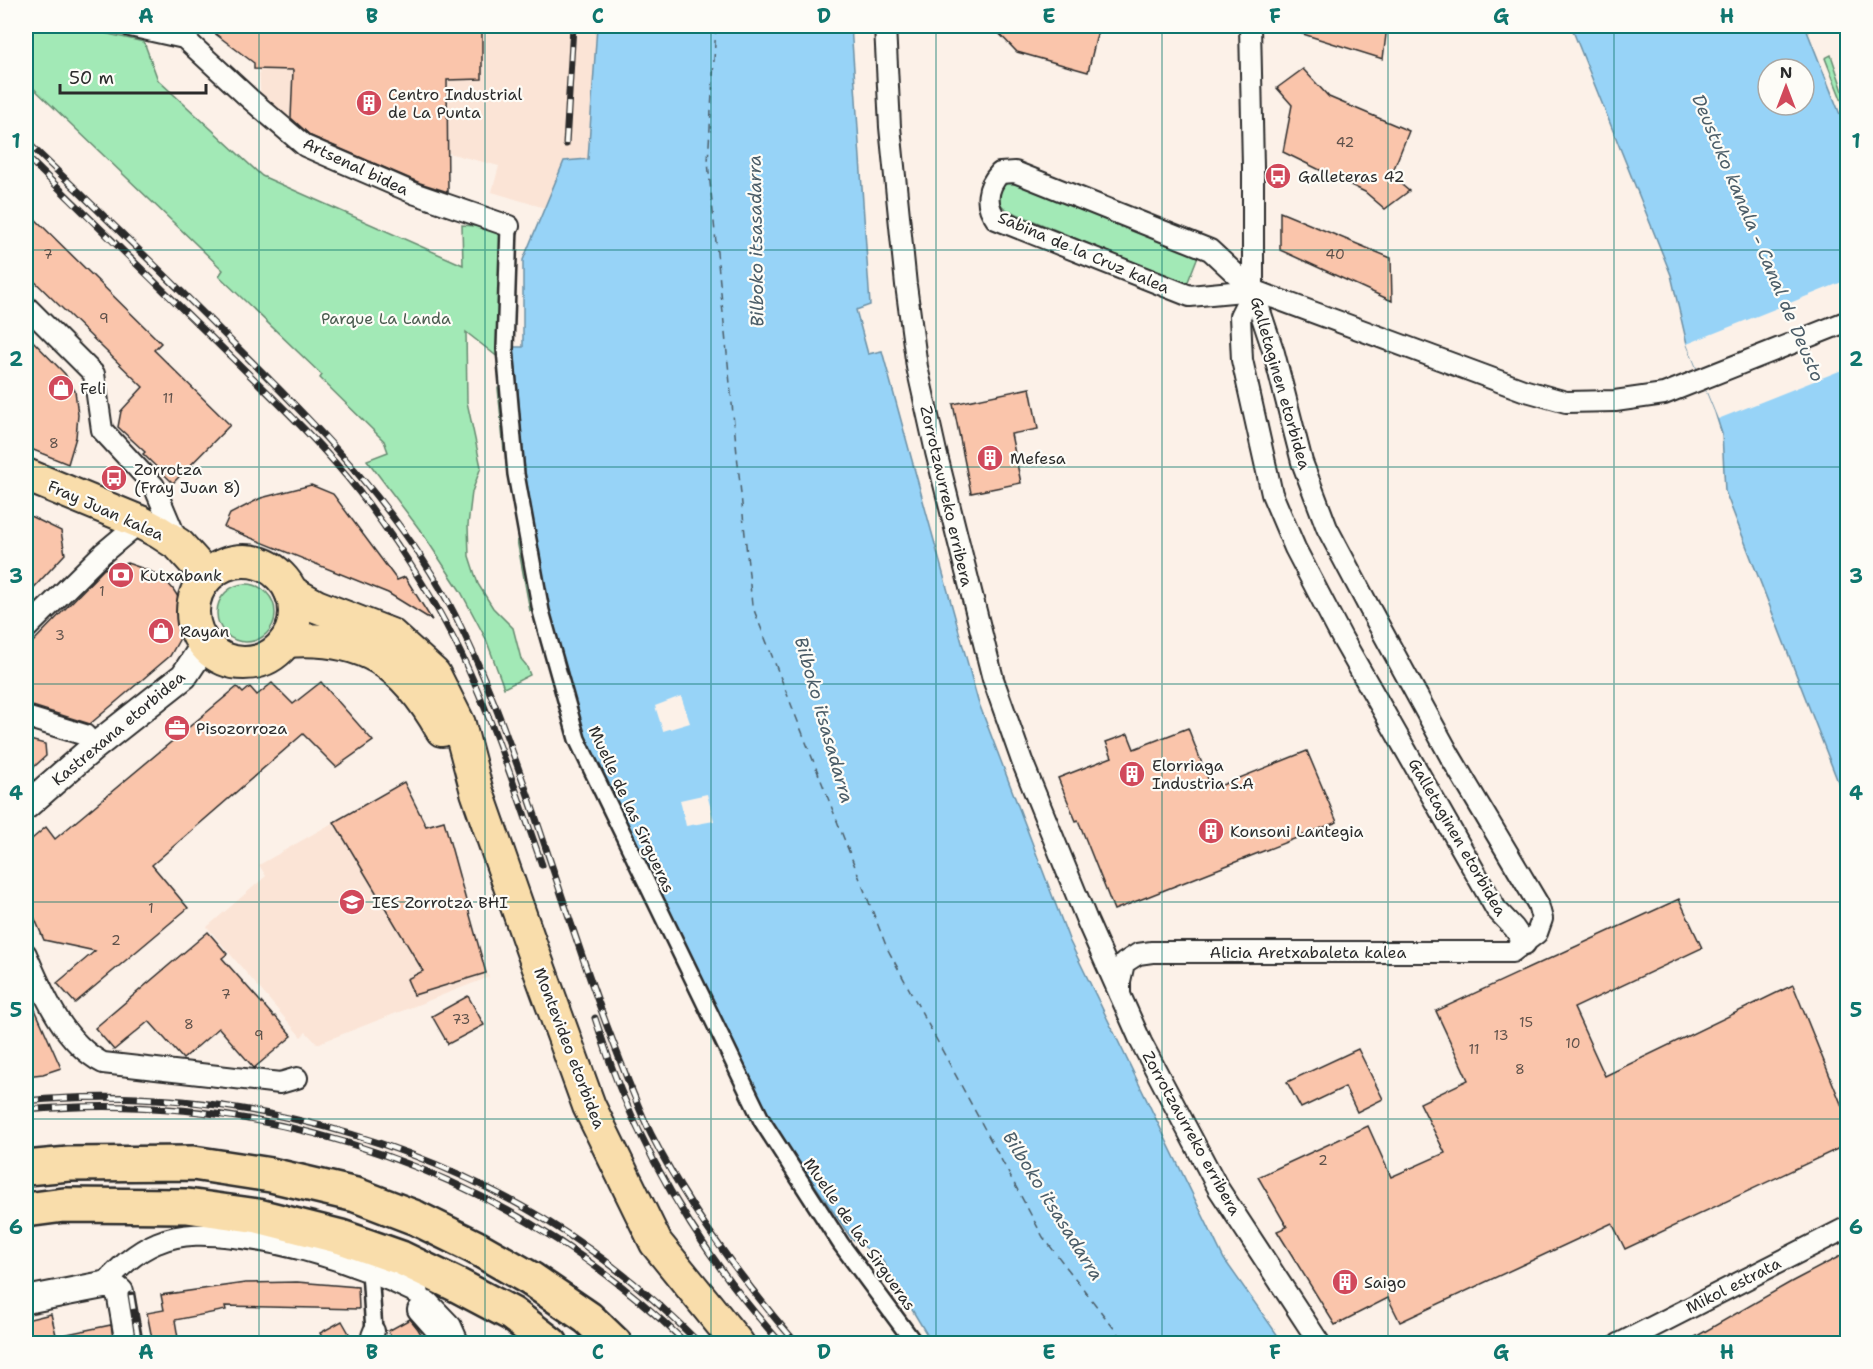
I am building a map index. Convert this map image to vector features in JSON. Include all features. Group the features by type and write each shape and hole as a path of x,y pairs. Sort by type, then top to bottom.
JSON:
{"highway":[{"path":"26,1168 69,1164 193,1163 271,1175 356,1195 416,1218 475,1247 531,1279 588,1318 615,1344"},
{"path":"26,1210 64,1205 187,1206 258,1216 341,1237 401,1258 457,1285 512,1314 551,1344"}],"main road":[{"name":"Fray Juan kalea","path":"26,475 140,522 179,545 207,576"},
{"path":"237,561 254,561 269,567 282,578 291,592 295,608 293,625 286,641 277,651 263,659 248,663 232,661 217,655 205,645 197,632 193,617 194,602 199,588 207,576 221,566 237,561"},
{"name":"Montevideo etorbidea","path":"291,592 316,606 391,635 434,674 459,724 477,792 589,1106 656,1243 738,1344"},
{"name":"Montevideo etorbidea","path":"286,641 321,641 362,648 387,661 414,685 433,713 477,792"}],"street":[{"name":"Artsenal bidea","path":"130,26 162,34 182,32 250,99 305,146 416,194 509,226"},
{"name":"Zorrotzaurreko erribera","path":"885,26 890,127 906,285 918,367 936,452 993,679 1022,761 1141,1042 1218,1188 1320,1344"},
{"name":"Galletaginen etorbidea","path":"1250,26 1253,290 1274,353 1302,462 1327,528 1450,756 1538,904 1542,919 1537,933 1525,944 1496,909 1342,638 1295,548 1272,494 1242,360 1240,316 1253,290"},
{"name":"Sabina de la Cruz kalea","path":"1253,290 1190,296 996,219 990,212 988,199 990,183 1000,173 1015,172 1210,250 1253,290 1523,390 1566,402 1615,401 1664,394 1848,321"},
{"name":"Muelle de las Sirgueras","path":"509,226 505,349 516,474 541,611 577,739 762,1121 841,1244 915,1344"},
{"path":"26,306 94,374 102,430 154,486 179,545"},
{"path":"26,629 103,553 140,522"},
{"name":"Kastrexana etorbidea","path":"26,806 94,747 184,676 205,645"},
{"path":"26,717 85,735 94,747"},
{"name":"Alicia Aretxabaleta kalea","path":"1131,957 1152,952 1512,952 1525,944"},
{"path":"1098,945 1119,955 1131,957"},
{"path":"26,954 31,984 46,1000 70,1034 92,1057 103,1063 280,1083 297,1078"},
{"path":"1120,994 1121,971 1124,963 1131,957"},
{"name":"Mikol estrata","path":"1619,1344 1848,1227"},
{"path":"103,1285 134,1255 159,1242 182,1236 205,1234 267,1240 370,1271 422,1302 452,1326 459,1344"},
{"path":"370,1271 374,1337"},
{"path":"26,1300 111,1285 120,1292 129,1344"},
{"path":"422,1302 448,1344"}],"shaded area":[{"path":"205,26 597,26 588,160 564,161 545,208 492,192 499,166 448,153 448,197 308,142 261,102 259,69 254,68 254,63"},
{"name":"IES Zorrotza BHI","path":"404,782 426,826 444,821 489,977 317,1044 306,1032 301,1037 207,927 266,876 259,865"}],"green space":[{"name":"Parque La Landa","path":"26,26 73,26 144,42 158,80 262,176 463,265 462,225 503,228 499,358 466,332 467,402 481,467 472,492 468,525 469,556 478,584 493,608 513,628 521,659 530,675 504,688 486,639 461,592 423,534 367,460 388,452 384,441 320,378 322,375 219,276 223,270 26,81"},
{"path":"1831,55 1847,109 1845,109 1825,58"},
{"path":"1007,183 1027,186 1198,256 1187,284 1007,210 1000,204 998,193"},
{"path":"504,387 511,450 504,451 498,388"},
{"path":"522,539 536,610 530,611 517,540"},
{"path":"240,584 252,584 267,592 275,607 275,619 267,634 252,642 240,642 225,634 217,619 217,607 225,592"}],"water":[{"name":"Bilboko itsasadarra","path":"597,26 851,26 870,305 856,310 868,354 882,351 978,701 1070,942 1224,1259 1283,1343 932,1343 881,1258 851,1238 768,1116 585,736 545,596 525,472 514,347 523,347 523,260 564,161 588,159"},
{"name":"Deustuko kanala - Canal de Deusto","path":"1571,26 1805,26 1847,132 1847,805 1725,491 1722,434 1687,344 1671,275"}],"pier":[{"path":"1847,280 1847,368 1718,419 1687,344"},
{"path":"681,696 690,723 663,731 655,706"},
{"path":"707,794 714,821 686,826 680,800"}],"building":[{"name":"Centro Industrial de La Punta","path":"205,26 482,26 482,79 447,80 448,192 420,183 311,136 291,118 293,70 254,69 254,63"},
{"path":"992,26 1099,26 1088,72 1017,52"},
{"path":"1288,26 1387,26 1383,59 1287,29"},
{"path":"1303,69 1329,97 1409,131 1391,176 1409,191 1385,209 1365,192 1283,152 1292,105 1277,88"},
{"path":"26,210 161,343 154,350 230,425 173,483 118,427 121,411 143,387 26,273"},
{"path":"1280,212 1391,258 1392,301 1280,250"},
{"path":"26,334 65,374 75,391 78,415 76,437 68,464 26,447"},
{"name":"Mefesa","path":"1030,388 1038,429 1011,434 1021,483 971,493 953,404"},
{"path":"311,485 333,494 397,580 405,577 432,620 388,593 224,527 230,514 261,498"},
{"path":"26,514 61,531 65,554 26,596"},
{"path":"127,563 164,579 180,600 182,624 179,640 170,656 90,724 26,704 26,649 104,569"},
{"path":"321,682 373,741 336,767 303,734 152,865 188,908 75,1003 57,983 95,951 44,940 26,898 26,844 46,827 55,839 237,687 243,693 250,687 257,695 272,683 293,704"},
{"name":"Konsoni Lantegia","path":"1188,728 1212,789 1307,751 1337,822 1114,910 1078,820 1076,821 1058,778 1112,757 1106,742 1128,734 1134,749"},
{"path":"26,739 45,744 46,756 26,774"},
{"path":"404,782 426,826 444,821 486,973 414,995 407,979 423,971 334,822"},
{"path":"1679,899 1702,948 1574,1008 1605,1076 1793,985 1848,1121 1848,1144 1625,1249 1612,1223 1400,1322 1388,1298 1335,1325 1277,1231 1287,1227 1258,1177 1368,1126 1391,1177 1445,1153 1420,1103 1468,1080 1436,1011"},
{"path":"208,932 227,954 222,958 292,1036 254,1068 219,1028 183,1059 149,1021 114,1050 95,1028"},
{"path":"26,989 61,1068 43,1074 26,1076"},
{"path":"468,996 484,1025 448,1044 432,1016"},
{"path":"1358,1049 1383,1099 1357,1112 1345,1087 1301,1108 1287,1082"},
{"path":"1848,1252 1848,1344 1683,1344 1791,1282"},
{"path":"297,1282 358,1287 359,1309 225,1306 226,1310 175,1320 179,1344 153,1344 147,1313 164,1310 161,1295 245,1283"},
{"path":"51,1314 57,1339 57,1336 111,1325 114,1344 26,1344 26,1320"},
{"path":"410,1319 427,1344 395,1344 388,1331"},
{"path":"342,1321 355,1344 326,1344 320,1333"}],"ferry route":[{"path":"716,26 708,162 752,605 887,948 1043,1237 1126,1344"}],"railway":[{"path":"566,144 573,26"},
{"path":"26,141 301,411 385,507 434,577 466,637 495,705 597,998 651,1134 682,1190 718,1244 797,1344"},
{"path":"26,156 306,431 360,493 422,583 459,650 490,720 542,865"},
{"path":"595,1018 621,1091 671,1192 712,1256 757,1316 782,1344"},
{"path":"26,1101 93,1097 160,1099 227,1107 294,1119 360,1137 423,1159 485,1187 565,1232 626,1277 700,1344"},
{"path":"26,1110 117,1107 207,1113 296,1129 382,1154 465,1189 544,1232 618,1284 687,1344"},
{"path":"131,1295 139,1344"}],"place":[{"name":"Centro Industrial de La Punta","path":"369,103"},
{"name":"Galleteras 42","path":"1278,176"},
{"name":"Feli","path":"61,388"},
{"name":"Mefesa","path":"990,458"},
{"name":"Zorrotza (Fray Juan 8)","path":"114,478"},
{"name":"Kutxabank","path":"121,575"},
{"name":"Rayan","path":"161,631"},
{"name":"Pisozorroza","path":"177,728"},
{"name":"Elorriaga Industria S.A","path":"1132,774"},
{"name":"Konsoni Lantegia","path":"1211,831"},
{"name":"IES Zorrotza BHI","path":"352,902"},
{"name":"Saigo","path":"1345,1282"}]}
